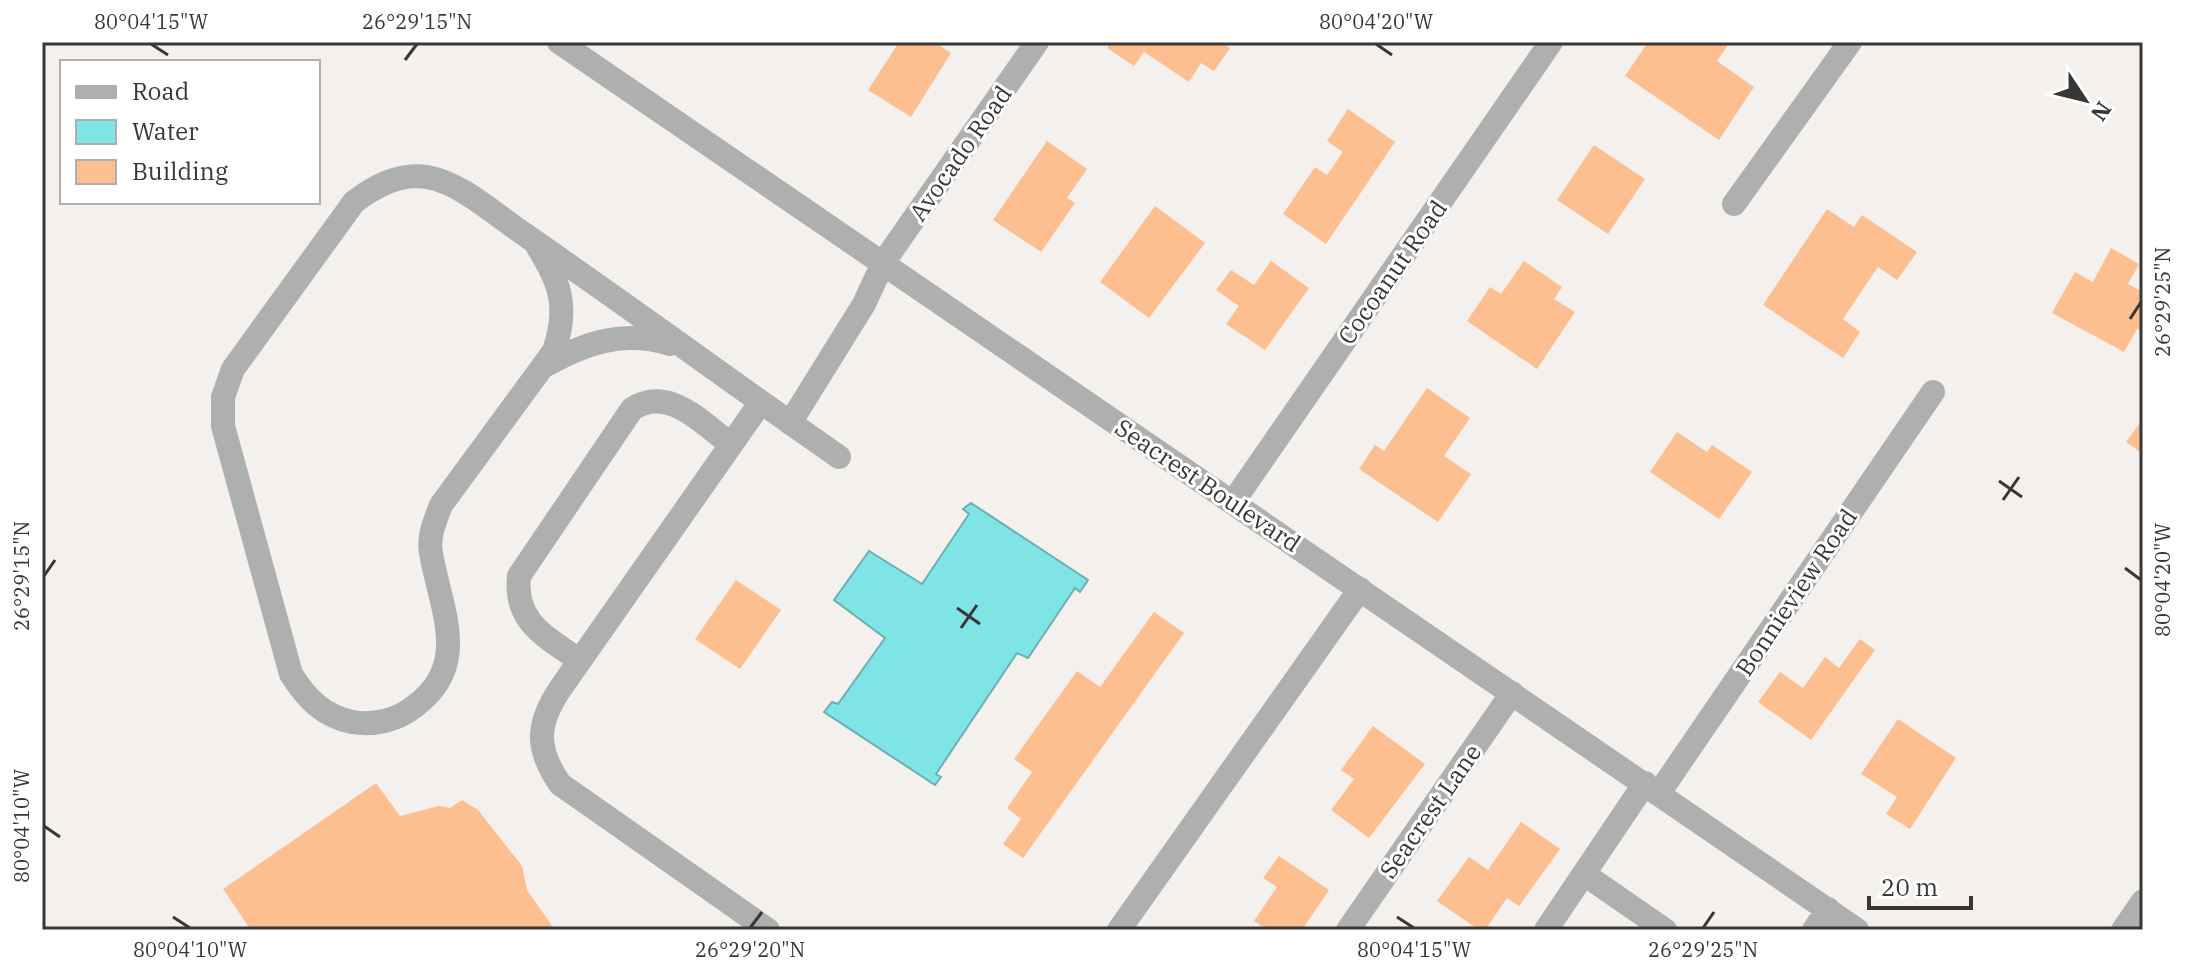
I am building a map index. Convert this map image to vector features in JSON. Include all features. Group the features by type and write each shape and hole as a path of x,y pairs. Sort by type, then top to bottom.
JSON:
{"street":[{"name":"Seacrest Boulevard","path":"559,42 1857,930"},
{"name":"Avocado Road","path":"790,423 864,304 883,263 1037,42"},
{"name":"Cocoanut Road","path":"1233,502 1551,42"},
{"path":"1734,204 1850,42"},
{"path":"535,242 558,282 563,305 562,329 554,351 441,505 432,528 431,551 447,622 449,649 442,675 427,698 405,714 379,723 352,722 327,713 305,697 291,674 223,426 223,397 233,369 354,202 374,187 399,178 425,176 450,183 535,242 839,457"},
{"path":"544,366 576,348 611,338 648,337 685,348"},
{"name":"Bonnieview Road","path":"1546,930 1584,874 1652,788 1933,392"},
{"path":"580,661 530,624 517,593 519,576 632,409 653,400 675,404 731,444"},
{"path":"761,402 548,707 542,727 542,747 560,784 768,930"},
{"path":"1119,930 1360,589"},
{"name":"Seacrest Lane","path":"1348,930 1512,693"},
{"path":"1584,874 1665,930"},
{"path":"2123,930 2143,901"},
{"path":"1814,930 1828,909"}],"water":[{"path":"971,503 1088,580 1080,592 1075,588 1028,658 1017,653 936,774 941,777 935,785 824,712 832,702 838,704 885,638 834,600 869,551 922,584 969,514 963,509"}],"building":[{"path":"899,42 934,42 951,53 911,117 868,90"},
{"path":"1111,42 1221,42 1230,48 1214,71 1201,63 1189,82 1144,52 1134,66 1107,48"},
{"path":"1648,42 1659,46 1662,42 1730,42 1717,61 1754,87 1719,140 1625,76"},
{"path":"1348,109 1395,142 1326,244 1283,214 1315,167 1327,175 1343,152 1327,141"},
{"path":"1047,141 1087,169 1067,198 1075,203 1041,252 993,220"},
{"path":"1594,145 1645,179 1608,234 1557,200"},
{"path":"1155,206 1205,243 1149,318 1100,282"},
{"path":"1827,209 1854,227 1862,215 1917,252 1897,280 1878,267 1843,319 1860,332 1843,358 1763,305"},
{"path":"2111,248 2139,264 2128,284 2143,292 2143,332 2137,329 2124,352 2052,313 2075,272 2093,282"},
{"path":"1271,261 1309,288 1265,350 1226,324 1239,306 1216,290 1231,270 1254,285"},
{"path":"1524,261 1562,287 1554,299 1575,312 1537,369 1467,321 1490,287 1501,294"},
{"path":"1427,388 1470,418 1444,456 1471,474 1438,522 1359,469 1375,445 1384,451"},
{"path":"2143,419 2143,454 2126,442"},
{"path":"1677,432 1707,452 1712,445 1752,472 1719,519 1650,472"},
{"path":"736,580 781,610 740,669 695,639"},
{"path":"1154,612 1184,633 1023,858 1003,844 1021,819 1007,808 1032,772 1014,759 1077,671 1100,687"},
{"path":"1860,639 1875,650 1811,740 1758,702 1780,672 1803,688 1825,657 1839,668"},
{"path":"1898,719 1956,758 1910,829 1886,814 1897,797 1861,774"},
{"path":"1373,726 1425,764 1369,838 1331,810 1354,779 1341,770"},
{"path":"376,783 400,816 439,806 450,808 462,800 478,810 522,866 527,890 555,930 251,930 223,889"},
{"path":"1521,822 1560,849 1519,906 1507,898 1485,930 1479,930 1437,901 1469,857 1488,870"},
{"path":"1279,856 1329,890 1302,930 1267,930 1254,921 1277,887 1263,878"}]}
